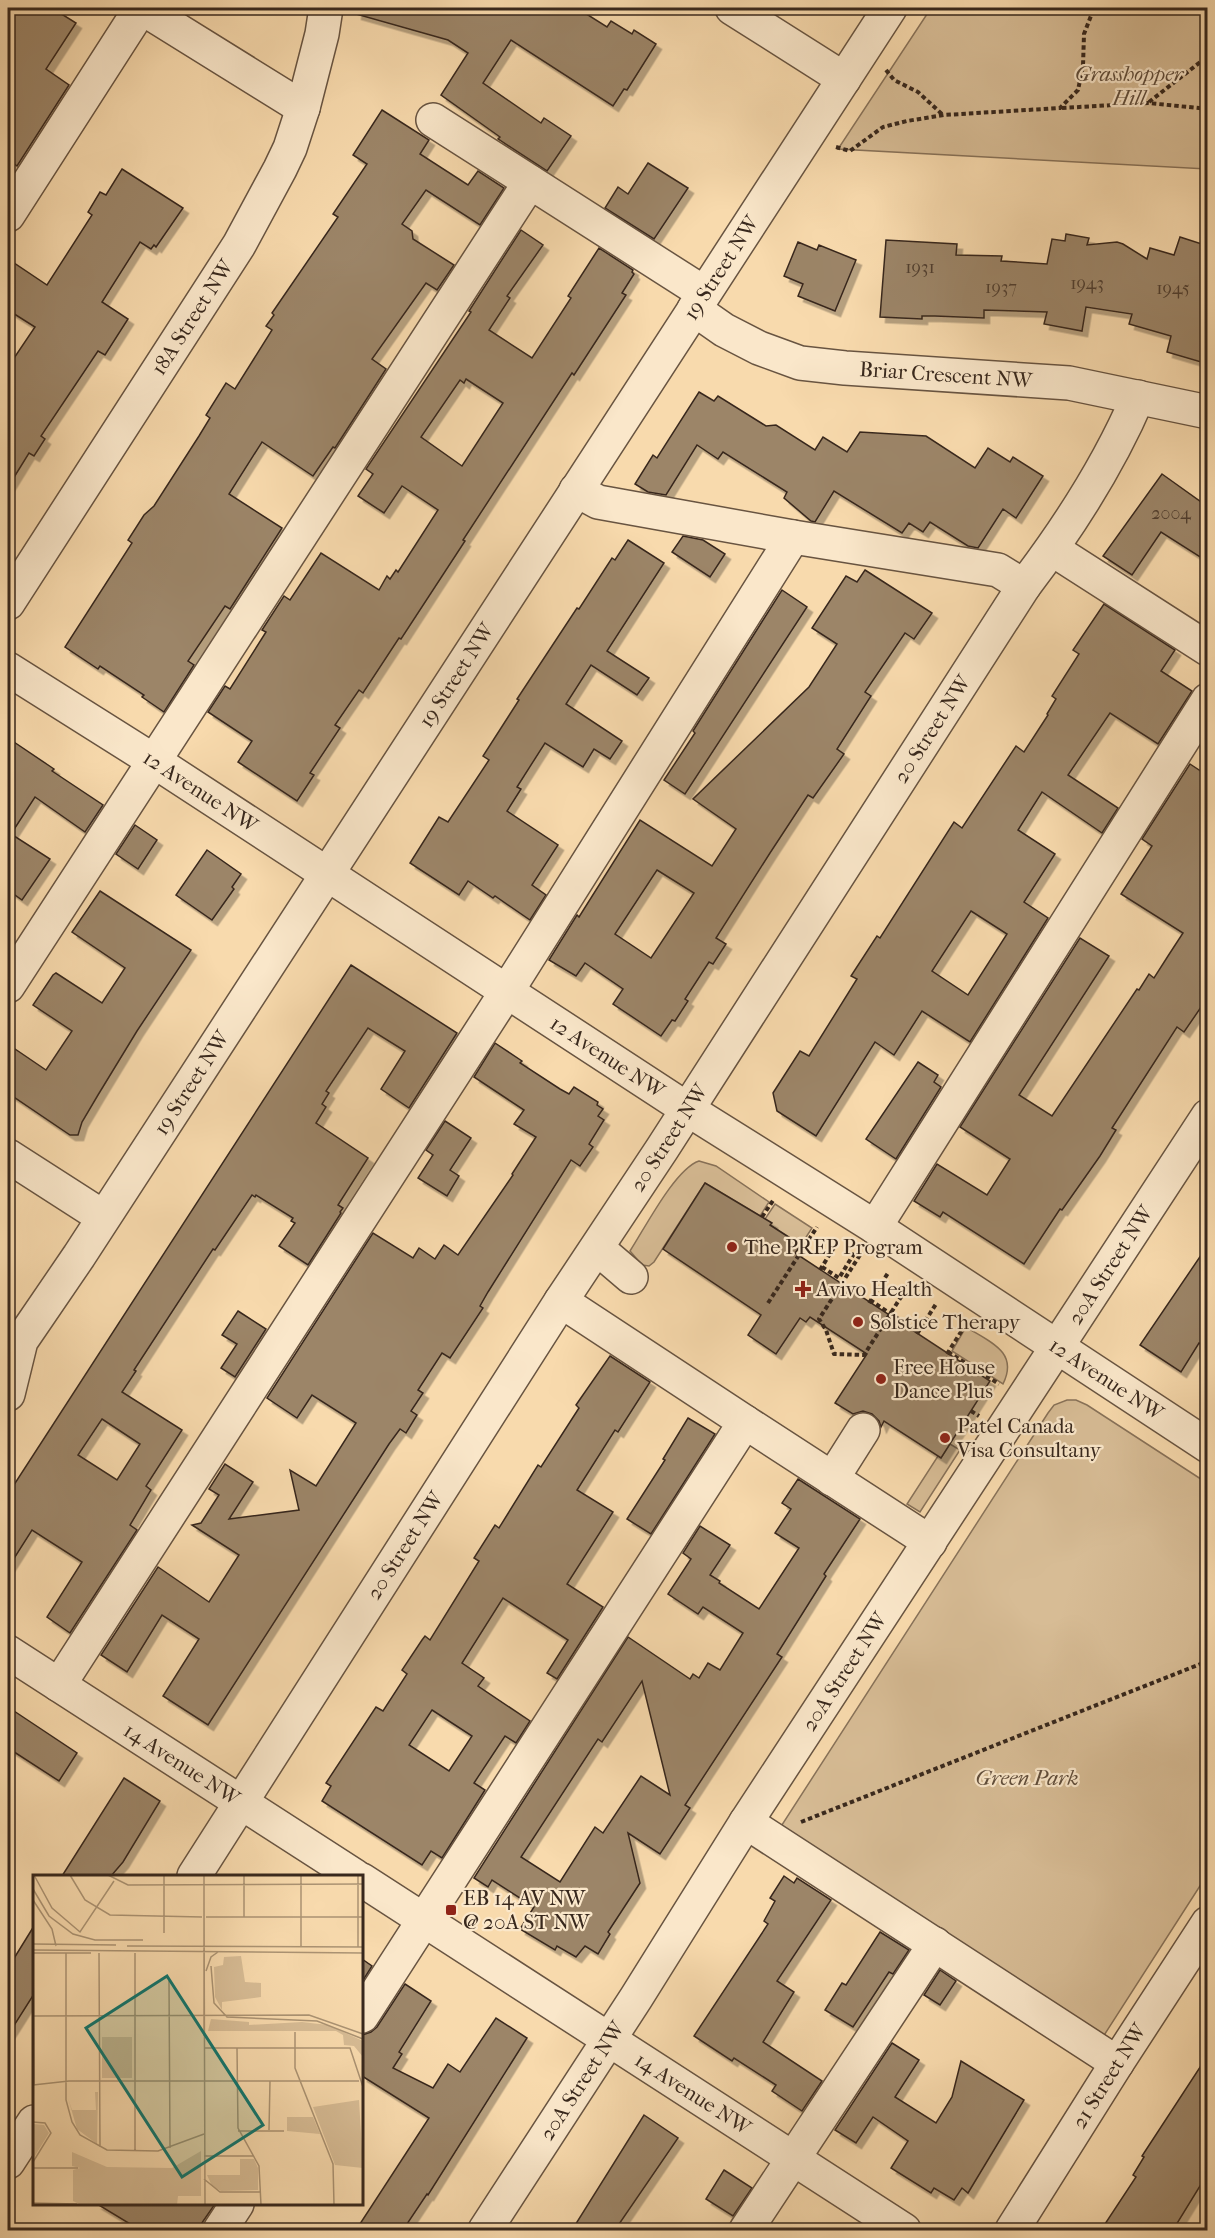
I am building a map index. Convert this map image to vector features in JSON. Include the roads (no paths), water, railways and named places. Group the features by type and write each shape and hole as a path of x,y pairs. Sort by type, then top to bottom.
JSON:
{"street":[{"path":"8,215 142,8 303,108"},
{"name":"18A Street NW","path":"8,603 239,245 290,148 303,108 327,8"},
{"path":"732,8 844,79"},
{"name":"19 Street NW","path":"8,1394 14,1345 103,1217 890,8"},
{"name":"Briar Crescent NW","path":"434,120 530,182 699,301 724,330 759,348 800,363 845,368 1069,382 1208,412"},
{"path":"8,986 530,182"},
{"name":"20 Street NW","path":"195,1875 561,1301 1024,585 1052,549 1100,474 1138,397"},
{"path":"576,490 598,502 793,537 998,570 1024,585"},
{"path":"59,1685 507,991 793,537"},
{"path":"1052,549 1208,650"},
{"name":"12 Avenue NW","path":"8,669 154,761 687,1109 864,1245 1056,1348 1208,1446"},
{"path":"864,1245 1208,700"},
{"name":"20A Street NW","path":"485,2230 609,2040 746,1822 1208,1116"},
{"path":"8,1156 103,1217"},
{"path":"597,1248 631,1277"},
{"path":"561,1301 731,1406 781,1434 823,1466 874,1494 930,1542"},
{"path":"363,2014 424,1921 731,1406"},
{"path":"823,1466 863,1430"},
{"name":"14 Avenue NW","path":"8,1652 353,1875"},
{"path":"746,1822 1117,2063"},
{"name":"14 Avenue NW","path":"363,1882 904,2230"},
{"name":"21 Street NW","path":"1012,2230 1208,1923"},
{"path":"746,2230 935,1944"},
{"path":"8,2162 33,2124"},
{"path":"220,2230 236,2205"}],"place":[{"name":"The PREP Program","path":"732,1247"},
{"name":"Avivo Health","path":"803,1289"},
{"name":"Solstice Therapy","path":"858,1322"},
{"name":"Free House Dance Plus","path":"881,1379"},
{"name":"Patel Canada Visa Consultany","path":"945,1438"},
{"name":"EB 14 AV NW @ 20A ST NW","path":"451,1910"}],"park label":[{"name":"Grasshopper Hill","path":"1129,86"},
{"name":"Green Park","path":"1027,1778"}]}
